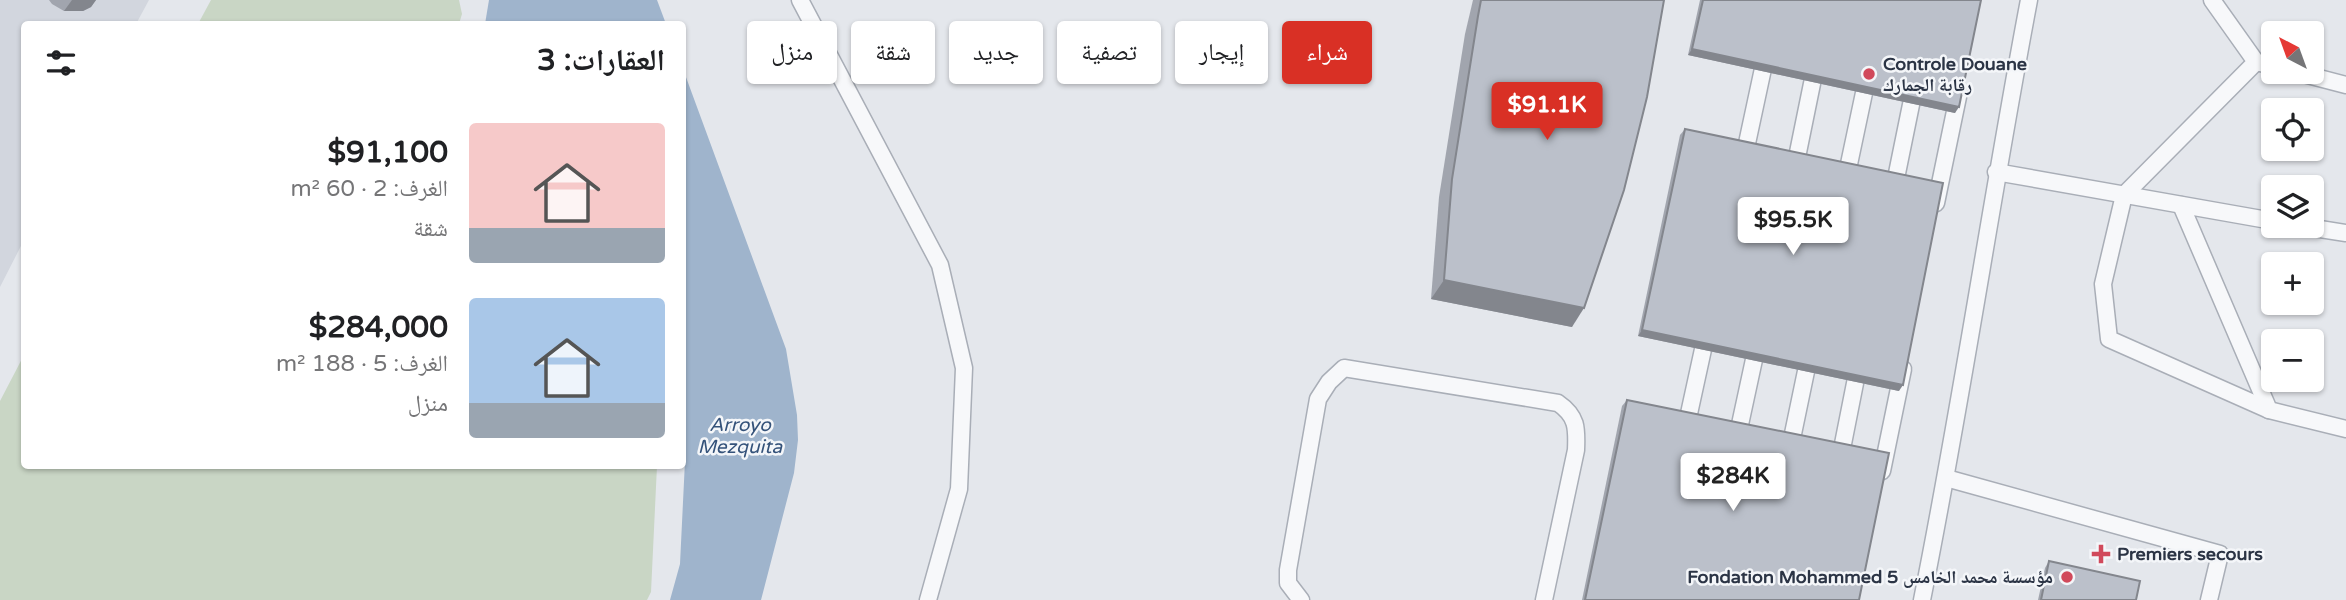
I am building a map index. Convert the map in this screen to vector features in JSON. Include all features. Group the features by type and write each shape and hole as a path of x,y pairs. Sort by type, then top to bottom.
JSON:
{"lane":[{"path":"800,0 940,265 964,368 959,489 928,600"},
{"path":"1922,600 1946,478 1996,172 2029,0"},
{"path":"2212,0 2256,62 2261,63"},
{"path":"1740,177 1772,27"},
{"path":"1790,191 1821,41"},
{"path":"1842,197 1872,53"},
{"path":"2256,62 2124,195 2103,284 2109,338 2269,410 2346,429"},
{"path":"1891,207 1919,65"},
{"path":"1934,216 1962,75"},
{"path":"2324,79 2346,85"},
{"path":"1996,172 2261,219"},
{"path":"2181,205 2269,410"},
{"path":"2324,230 2346,233"},
{"path":"1681,450 1710,314"},
{"path":"1732,464 1761,327"},
{"path":"1786,467 1815,331"},
{"path":"1836,477 1863,341"},
{"path":"1880,485 1907,351"},
{"path":"1301,600 1289,583 1288,570 1318,398 1329,382 1344,368 1558,403 1571,411 1577,426 1576,450 1544,600"},
{"path":"1946,478 2220,554 2209,600"}],"shaded area":[{"path":"0,0 149,0 138,21 21,21 21,246 0,287"}],"green space":[{"path":"211,0 459,0 462,14 460,21 200,21"},
{"path":"21,361 21,469 657,469 651,592 647,600 0,600 0,401"}],"water":[{"path":"489,0 657,0 665,21 486,21"},
{"name":"Arroyo Mezquita","path":"686,77 786,349 797,415 798,440 794,473 761,600 670,600 680,564 686,469"}],"building":[{"path":"1481,0 1664,0 1647,97 1624,190 1584,308 1444,280 1452,179"},
{"name":"Controle Douane رقابة الجمارك","path":"1703,0 1981,0 1959,107 1692,49"},
{"path":"1685,129 1943,183 1903,385 1642,330"},
{"path":"1627,400 1889,453 1859,600 1585,600"},
{"name":"Fondation Mohammed 5 مؤسسة محمد الخامس","path":"2049,561 2140,581 2136,600 2041,600"}],"place":[{"name":"Controle Douane رقابة الجمارك","path":"1869,74"},
{"name":"Premiers secours","path":"2101,554"},
{"name":"Fondation Mohammed 5 مؤسسة محمد الخامس","path":"2067,577"}]}
